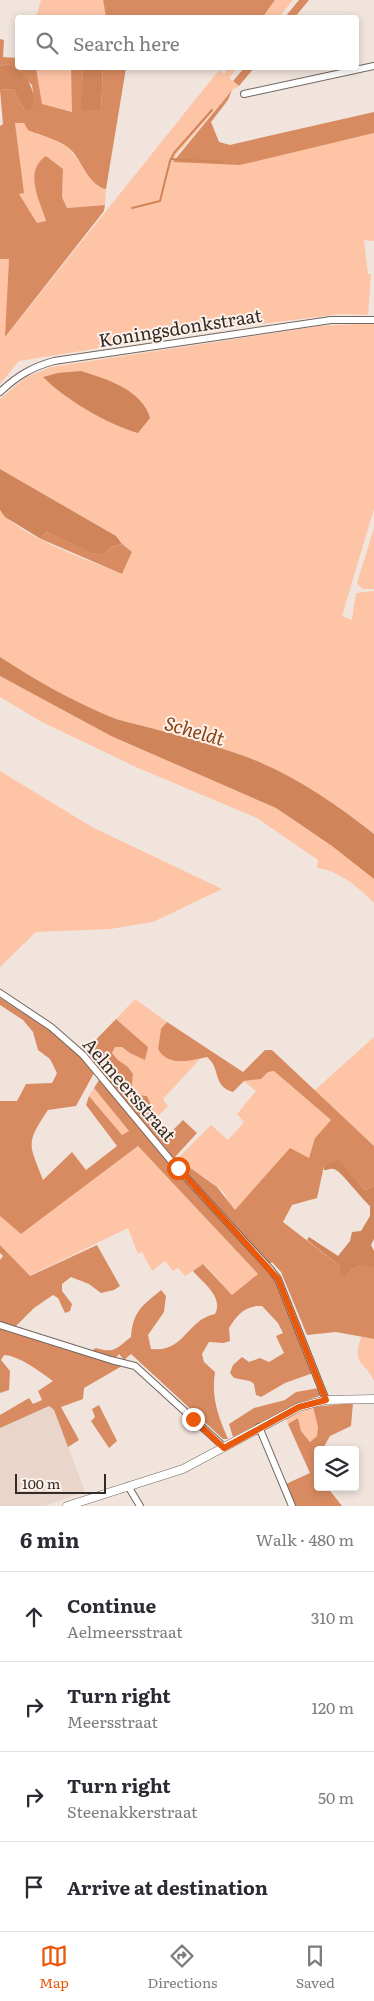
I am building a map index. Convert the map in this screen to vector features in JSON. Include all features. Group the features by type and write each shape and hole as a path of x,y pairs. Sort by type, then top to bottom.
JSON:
{"main road":[{"path":"67,1506 183,1469 299,1407 326,1400 374,1399"}],"street":[{"path":"359,69 374,66"},
{"path":"244,94 355,70"},
{"name":"Koningsdonkstraat","path":"0,392 18,376 42,364 54,361 331,320 374,320"},
{"name":"Aelmeersstraat","path":"0,993 51,1027 83,1055 172,1162 271,1270 278,1279 326,1400"},
{"path":"0,1325 135,1366 224,1448"},
{"path":"259,1427 292,1506"},
{"path":"128,1486 140,1506"}],"shaded area":[{"path":"41,0 103,0 106,15 71,15 37,15"},
{"path":"103,0 275,0 264,15 106,15"},
{"path":"275,0 293,0 281,15 264,15"},
{"path":"299,0 309,0 297,15 287,15"},
{"path":"0,39 4,40 3,57 15,58 15,70 36,70 42,104 72,112 71,70 83,70 82,110 101,110 103,70 126,70 106,189 91,179 73,152 68,148 57,141 28,130 24,123 15,123 24,193 19,194 37,223 46,221 35,187 35,170 39,162 46,156 63,169 62,197 67,208 105,205 104,211 5,337 9,259 0,259 0,126 3,124 0,90 13,89 25,111 33,92 32,85 7,64 0,66"},
{"path":"7,64 19,72 28,82 33,94 32,109 25,111 13,89 0,90 0,66"},
{"path":"36,70 71,70 73,112 41,104"},
{"path":"83,70 103,70 101,110 81,110"},
{"path":"219,70 224,74 227,70 235,70 229,78 239,86 232,90 176,155 173,162 345,140 374,133 374,241 364,240 368,274 371,274 368,315 342,314 219,329 19,361 0,384 0,259 9,259 6,336"},
{"path":"242,70 252,70 239,86 233,81"},
{"path":"232,90 228,100 211,122 219,142 230,145 374,112 374,133 240,165 173,162"},
{"path":"15,123 24,123 38,135 50,137 69,148 97,186 106,189 105,205 67,208 62,197 63,169 46,156 40,162 36,178 46,222 37,223 18,194 23,193"},
{"path":"374,323 374,509 342,616 352,620 356,593 374,591 374,834 328,800 279,771 244,756 116,719 56,691 0,657 0,510 23,529 56,547 122,574 132,553 116,536 0,469 0,399 26,377 51,367 319,326"},
{"path":"81,371 112,382 132,393 140,400 150,418 138,433 113,424 87,410 52,386 43,377 58,373"},
{"path":"0,469 116,536 122,544 111,547 103,555 92,553 46,532 41,539 5,517 0,510"},
{"path":"374,528 374,589 362,589 357,583"},
{"path":"46,532 93,553 103,555 111,547 122,544 132,552 122,574 41,539"},
{"path":"0,657 56,691 116,719 244,756 296,780 344,811 374,834 374,879 332,846 276,808 111,736 0,676"},
{"path":"0,676 111,736 276,808 332,846 374,879 374,903 341,876 317,868 318,860 257,818 138,768 42,722 0,697"},
{"path":"0,771 92,827 222,889 153,922 110,929 36,932 0,967"},
{"path":"0,998 54,1033 80,1056 116,1019 148,1047 145,1060 122,1047 115,1047 112,1053 133,1074 132,1085 138,1095 147,1096 157,1118 170,1133 183,1120 197,1133 175,1157 217,1187 235,1210 290,1148 309,1158 315,1138 331,1120 274,1071 268,1072 261,1079 244,1081 233,1092 222,1086 214,1066 207,1057 180,1061 167,1058 158,1049 161,1029 167,1022 243,1072 265,1050 272,1050 374,1146 374,1186 365,1190 338,1161 324,1166 317,1198 292,1205 283,1222 340,1266 347,1277 351,1270 362,1264 374,1268 374,1339 336,1332 307,1335 281,1272 272,1262 266,1268 281,1290 313,1373 285,1383 261,1397 256,1395 254,1384 250,1381 234,1378 230,1373 233,1365 242,1357 249,1362 260,1358 269,1362 284,1353 276,1336 283,1333 278,1323 262,1306 251,1307 242,1312 229,1328 230,1341 224,1343 209,1342 202,1354 204,1362 215,1372 214,1390 216,1406 228,1439 223,1439 131,1354 124,1360 119,1354 111,1363 122,1366 84,1388 83,1399 61,1407 79,1440 68,1447 54,1410 49,1406 0,1428 0,1415 29,1398 33,1404 42,1400 38,1391 53,1381 23,1361 4,1355 1,1360 10,1371 9,1390 0,1393 0,1328 91,1351 96,1348 111,1350 119,1347 131,1337 136,1315 161,1290 166,1296 164,1312 148,1335 151,1349 162,1349 179,1341 205,1317 215,1314 217,1302 215,1296 193,1271 203,1264 232,1295 258,1274 138,1146 21,1234 0,1216 0,1101 17,1101 26,1084 52,1083 57,1073 50,1059 38,1050 33,1032 23,1020 0,1005","holes":["94,1073 99,1080 94,1088 129,1131 122,1135 89,1096 86,1105 117,1146 86,1170 72,1152 43,1180 32,1151 36,1130 48,1110 76,1106"]},
{"path":"135,999 167,1022 161,1029 158,1049 193,1060 200,1059 163,1099 168,1106 156,1118 147,1096 138,1095 132,1085 133,1074 112,1053 115,1047 122,1046 130,1053 148,1047 116,1019"},
{"path":"374,1037 374,1146 314,1091"},
{"path":"274,1071 331,1120 315,1138 309,1159 290,1149 235,1210 222,1191 177,1159 211,1125 228,1140 244,1122 237,1114 256,1091 244,1081 261,1079 268,1072"},
{"path":"94,1088 129,1131 122,1135 89,1096"},
{"path":"138,1146 258,1274 232,1295 204,1264 185,1276 178,1268 173,1271 165,1261 152,1271 142,1252 138,1254 128,1228 29,1276 0,1245 0,1216 21,1234"},
{"path":"338,1160 365,1190 374,1186 374,1239 371,1245 374,1251 374,1268 361,1265 351,1270 347,1277 340,1274 340,1266 307,1240 309,1237 338,1256 350,1241 352,1232 361,1231 370,1216 370,1206 339,1172 334,1169 324,1170 324,1166"},
{"path":"0,1245 30,1276 97,1245 120,1286 114,1290 101,1293 89,1284 71,1277 62,1284 62,1291 72,1304 70,1311 65,1313 58,1298 53,1295 34,1308 15,1327 0,1323 0,1260 3,1256 0,1253"},
{"path":"361,1337 374,1339 374,1381 360,1362 358,1353"},
{"path":"319,1388 322,1395 294,1405 233,1437 229,1424 254,1408 285,1400 296,1392"},
{"path":"353,1403 351,1426 330,1436 324,1446 314,1446 314,1491 330,1491 342,1506 296,1506 286,1484 310,1473 288,1424 298,1418 301,1431 310,1442 317,1436 318,1427 313,1407"},
{"path":"99,1405 117,1441 109,1448 91,1421 95,1417 92,1409"},
{"path":"46,1406 54,1410 85,1491 45,1506 0,1506 0,1428"},
{"path":"313,1407 318,1427 317,1436 310,1442 301,1431 298,1418 288,1424 285,1418"}],"waterway":[{"path":"132,208 160,201 170,161 174,153 212,110"},
{"path":"171,159 222,162"}],"route":[{"path":"178,1168 278,1279 326,1400 299,1407 259,1427 224,1448 193,1419"}],"water label":[{"name":"Scheldt","path":"195,730"}]}
